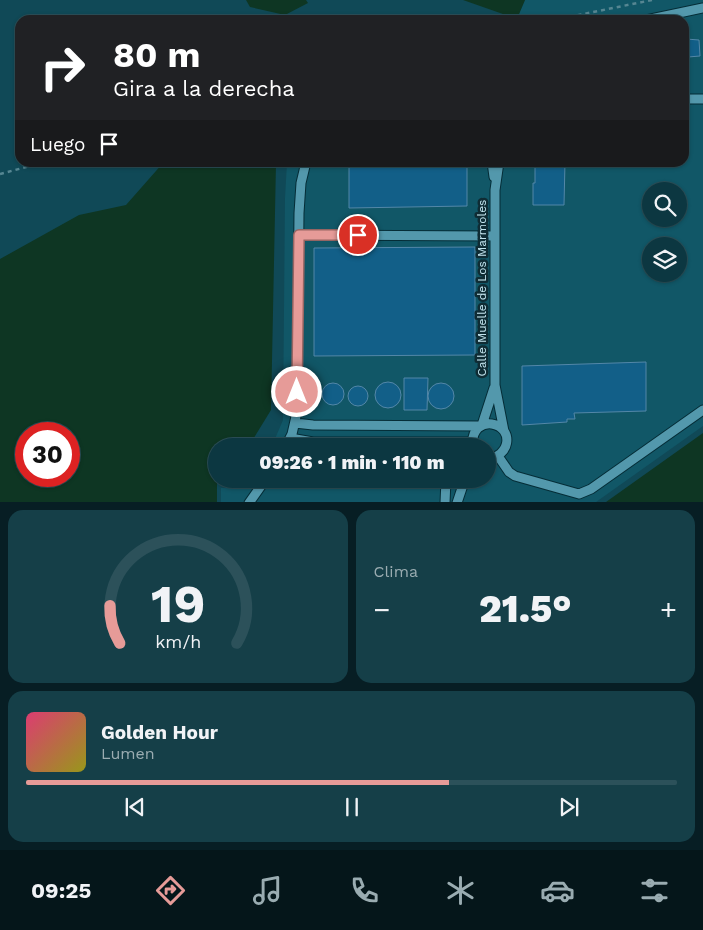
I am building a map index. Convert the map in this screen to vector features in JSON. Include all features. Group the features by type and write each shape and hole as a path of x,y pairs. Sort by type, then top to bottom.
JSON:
{"street":[{"path":"670,15 703,8"},
{"path":"689,99 703,99"},
{"path":"289,438 297,412 299,235 301,183 305,167"},
{"path":"493,167 495,190"},
{"path":"495,190 498,167"},
{"name":"Calle Muelle de Los Marmoles","path":"495,190 495,385 507,442 506,448 496,455"},
{"path":"299,235 495,236"},
{"name":"Calle Muelle de Los Marmoles","path":"472,438 474,432 481,426 495,385"},
{"path":"496,463 515,476 579,494 591,489 703,410"},
{"path":"295,422 313,425 481,426 494,424 504,431"},
{"path":"250,502 260,488"},
{"path":"445,502 446,488"},
{"path":"457,502 462,489"}],"path":[{"path":"578,15 652,0"},
{"path":"0,174 26,167"}],"shaded area":[{"path":"246,0 306,0 308,3 285,15 250,7"},
{"path":"463,0 525,0 519,15 506,15"},
{"path":"525,0 703,0 703,426 596,502 221,502 221,488 496,488 496,438 275,438 283,420 287,167 689,167 689,15 518,15"},
{"path":"159,167 276,167 271,410 254,438 208,438 208,488 217,488 217,502 0,502 0,259 79,215 126,205"},
{"path":"703,433 703,502 606,502"}],"building":[{"path":"689,39 699,40 700,56 689,57"},
{"path":"349,167 467,167 467,206 349,208"},
{"path":"535,167 565,167 564,205 533,205 533,183 535,183"},
{"path":"475,247 475,355 314,356 314,248"},
{"path":"646,362 646,411 574,413 575,419 567,419 567,422 522,425 522,366"},
{"path":"404,378 428,378 427,410 404,410"},
{"path":"388,382 397,386 401,395 397,404 388,408 379,404 375,395 379,386"},
{"path":"333,383 341,386 344,394 341,402 333,405 325,402 322,394 325,386"},
{"path":"441,383 450,387 454,396 450,405 441,409 432,405 428,396 432,387"},
{"path":"354,386 362,386 368,392 368,400 362,406 354,406 348,400 348,392"}],"route":[{"path":"297,392 299,235 358,235"}]}
